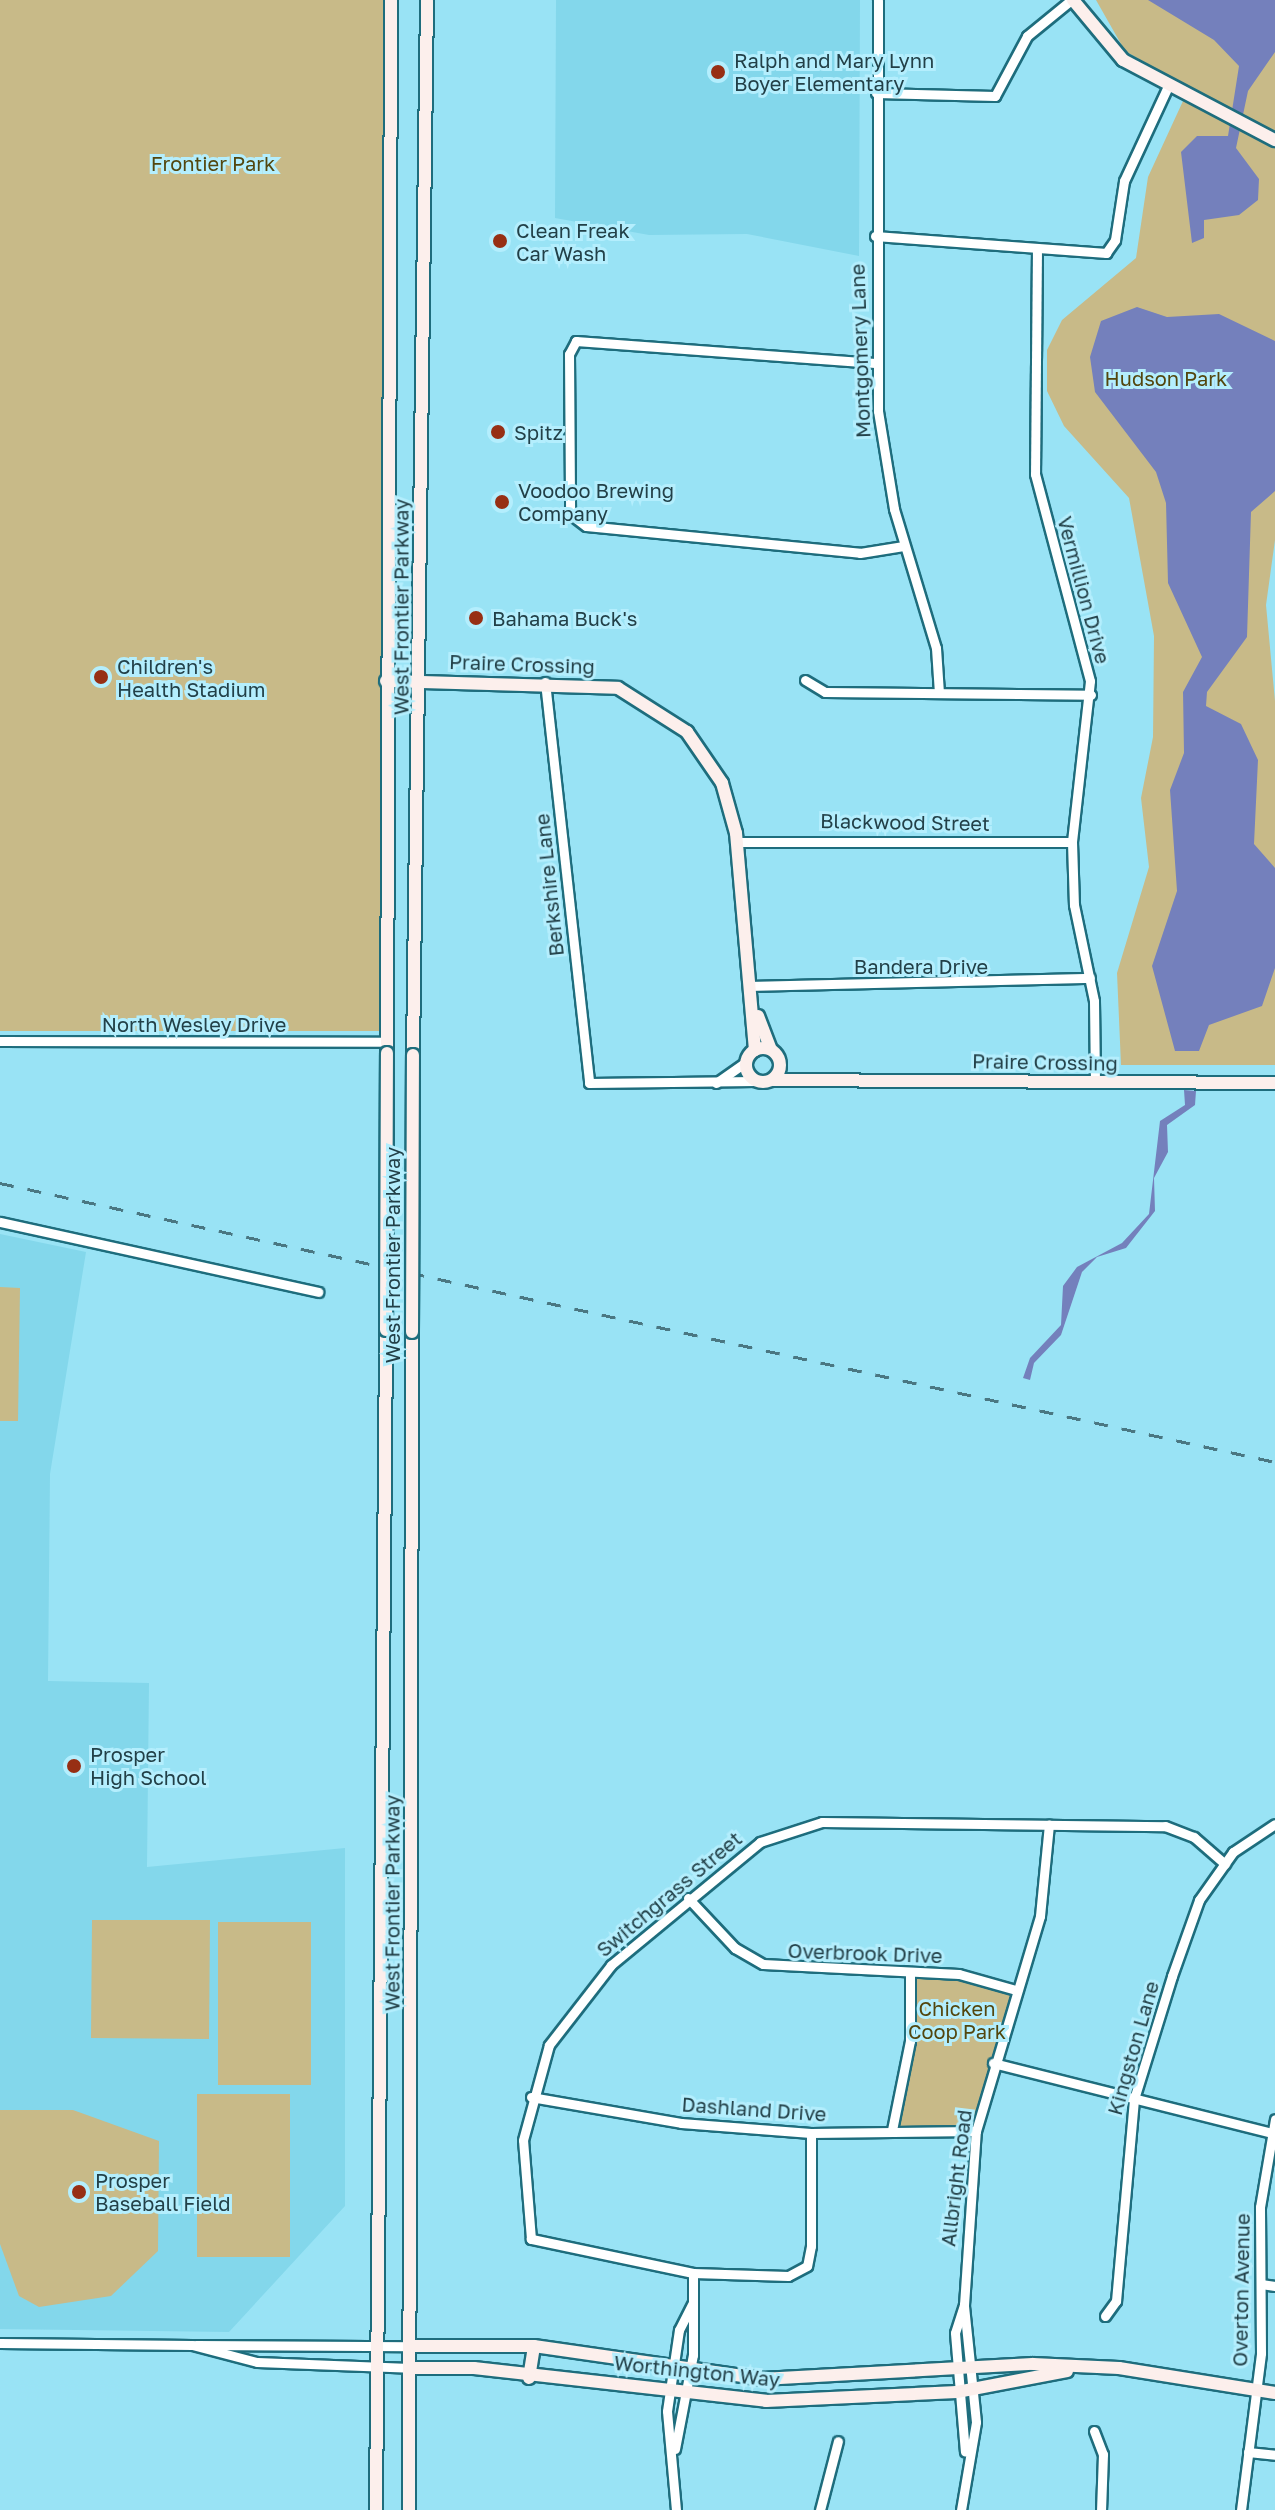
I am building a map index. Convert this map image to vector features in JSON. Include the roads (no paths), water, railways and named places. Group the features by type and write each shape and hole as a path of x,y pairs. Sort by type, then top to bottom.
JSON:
{"street":[{"name":"West Frontier Parkway","path":"376,2510 386,1330 386,681 391,0"},
{"name":"West Frontier Parkway","path":"409,2510 413,1055 421,681 427,0"},
{"name":"Montgomery Lane","path":"878,0 875,363 886,474 903,546 936,648 939,693"},
{"path":"876,93 995,96 1027,36 1072,0 1123,60 1275,140"},
{"path":"875,236 1110,250 1124,181 1168,86"},
{"name":"Vermillion Drive","path":"1037,248 1035,474 1080,628 1091,695 1072,842 1074,905 1090,978 1095,1083"},
{"path":"875,363 576,341 569,354 573,520 860,553 903,546"},
{"path":"805,680 825,692 1091,695"},
{"name":"Praire Crossing","path":"386,681 545,682 618,688 667,715 722,783 737,842 755,1009 755,1050"},
{"name":"Berkshire Lane","path":"545,682 589,1083 714,1085"},
{"name":"Blackwood Street","path":"737,842 1072,842"},
{"name":"Bandera Drive","path":"752,986 1090,978"},
{"name":"Praire Crossing","path":"755,1009 771,1050"},
{"name":"North Wesley Drive","path":"0,1041 387,1048"},
{"path":"755,1050 771,1050 780,1065 773,1080 714,1085 746,1062 755,1050"},
{"path":"746,1062 755,1081"},
{"name":"Praire Crossing","path":"780,1065 815,1079"},
{"name":"Praire Crossing","path":"773,1080 1275,1083"},
{"path":"0,1222 318,1292"},
{"name":"Switchgrass Street","path":"693,2273 531,2239 523,2140 531,2097 549,2045 583,1993 688,1898 760,1842 822,1822 1165,1826 1194,1837 1225,1864"},
{"name":"Allbright Road","path":"961,2510 965,2452 956,2369 964,2305 976,2131 1049,1872 1049,1824"},
{"name":"Kingston Lane","path":"1105,2316 1116,2301 1134,2099 1199,1900 1225,1864 1275,1824"},
{"name":"Overbrook Drive","path":"688,1898 735,1948 763,1964 910,1974 959,1974 1016,1990"},
{"path":"892,2130 910,2041 910,1974"},
{"path":"993,2063 1273,2134"},
{"name":"Dashland Drive","path":"531,2097 681,2123 811,2133 976,2131"},
{"name":"Overton Avenue","path":"1241,2510 1257,2390 1260,2207 1275,2119"},
{"path":"675,2449 691,2370 693,2273 788,2276 807,2266 811,2133"},
{"path":"1261,2284 1275,2286"},
{"path":"676,2510 671,2388 692,2304"},
{"name":"Allbright Road","path":"964,2305 974,2368 976,2422 965,2452"},
{"path":"0,2343 411,2346"},
{"path":"192,2345 257,2362 410,2368"},
{"name":"Worthington Way","path":"411,2346 534,2346 762,2379 974,2368 1119,2368 1275,2393"},
{"path":"529,2378 534,2346"},
{"name":"Worthington Way","path":"410,2368 671,2388 766,2401 957,2392 1074,2369"},
{"path":"1094,2431 1103,2454 1101,2510"},
{"path":"820,2510 838,2441"},
{"path":"1248,2452 1275,2455"}],"railway":[{"path":"0,1183 1275,1462"}],"place":[{"name":"Ralph and Mary Lynn Boyer Elementary","path":"718,72"},
{"name":"Clean Freak Car Wash","path":"500,241"},
{"name":"Spitz","path":"498,432"},
{"name":"Voodoo Brewing Company","path":"502,502"},
{"name":"Bahama Buck's","path":"476,618"},
{"name":"Children's Health Stadium","path":"101,677"},
{"name":"Prosper High School","path":"74,1766"},
{"name":"Prosper Baseball Field","path":"79,2192"}],"park label":[{"name":"Frontier Park","path":"213,163"},
{"name":"Hudson Park","path":"1166,378"},
{"name":"Chicken Coop Park","path":"957,2020"}]}
